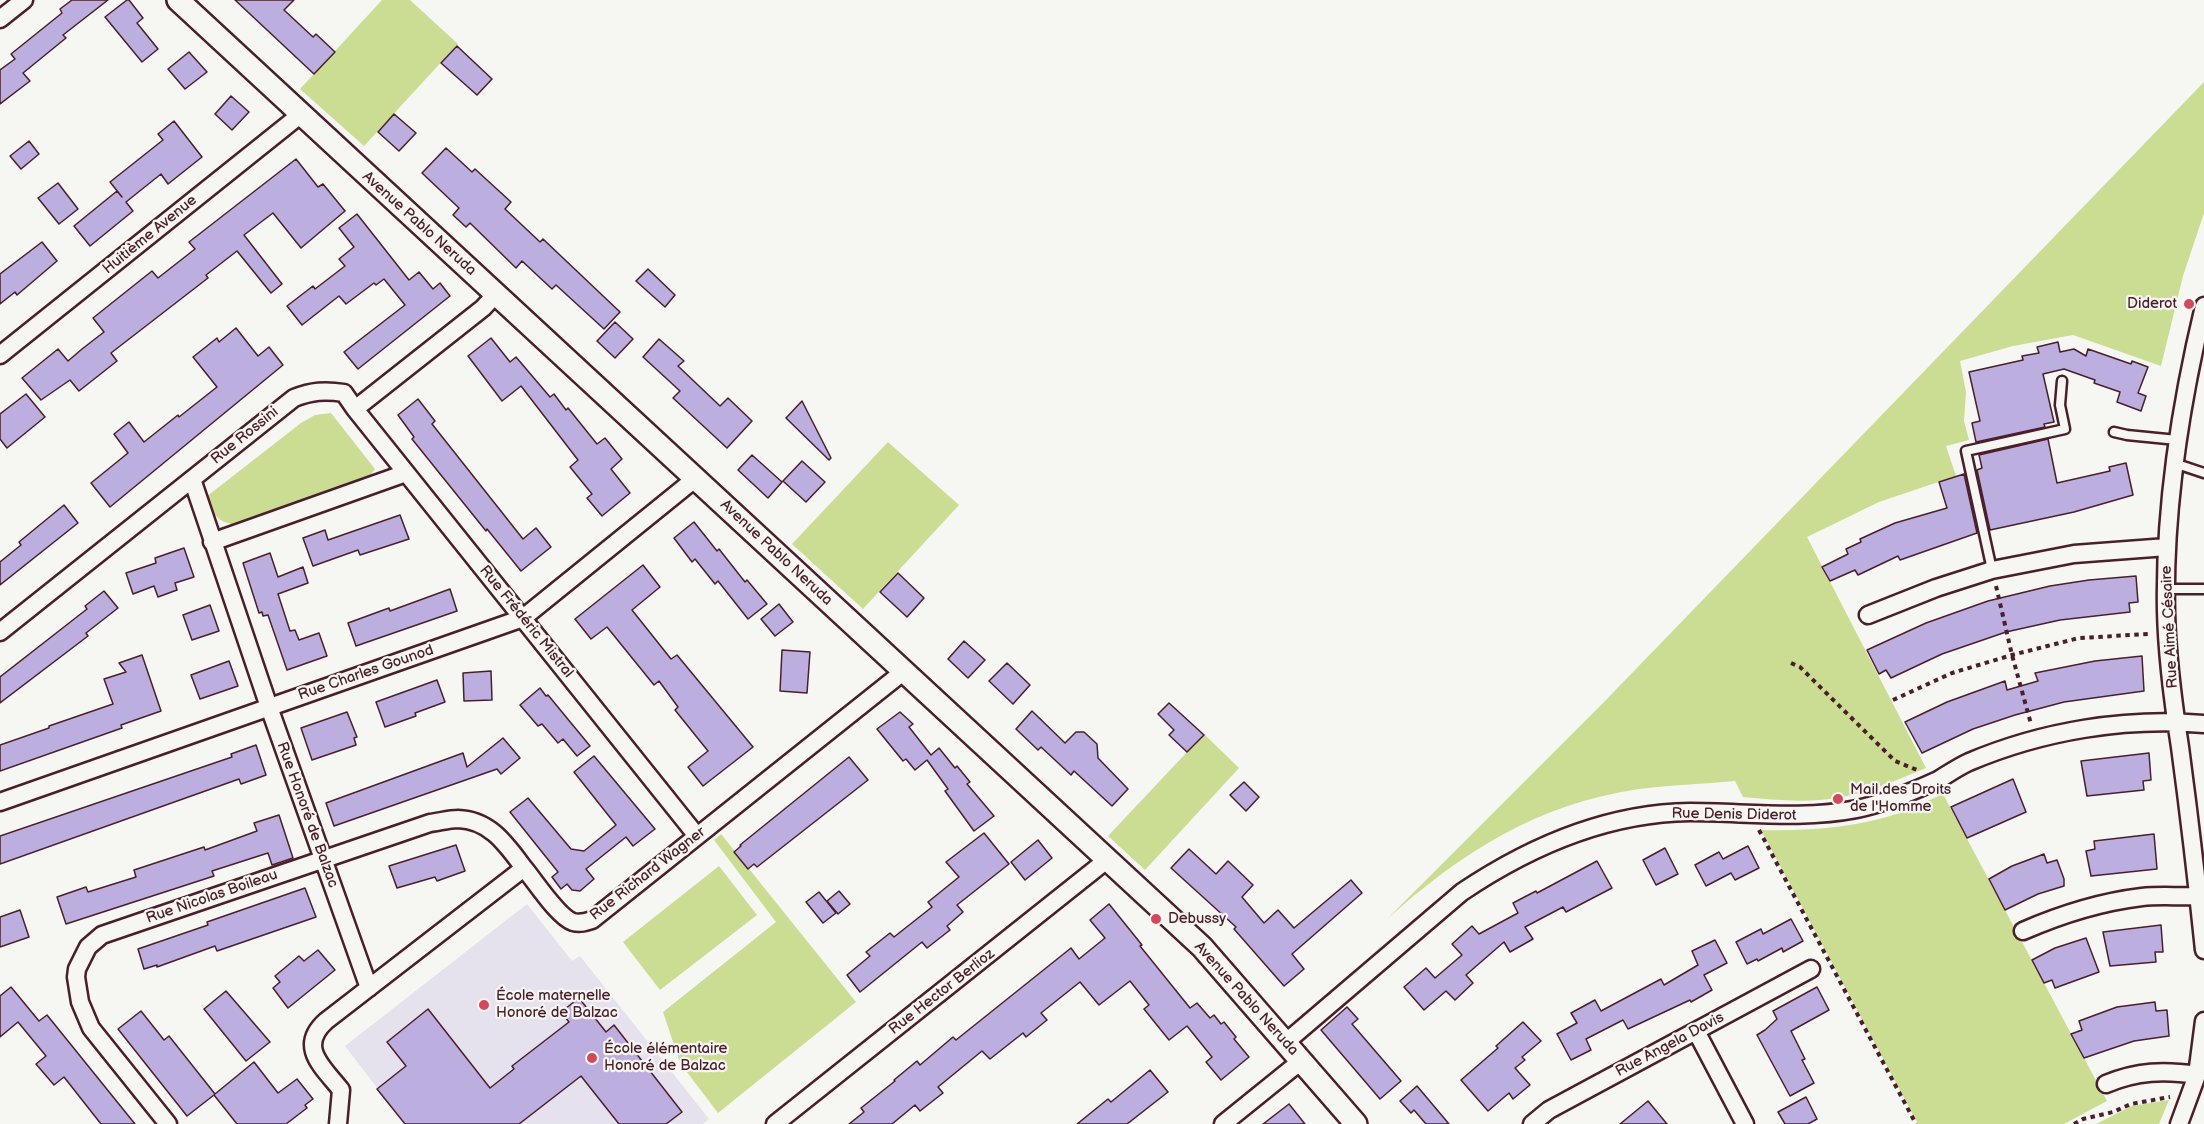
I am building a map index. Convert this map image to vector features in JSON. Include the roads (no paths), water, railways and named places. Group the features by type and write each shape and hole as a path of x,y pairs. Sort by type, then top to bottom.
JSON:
{"street":[{"path":"0,19 24,0"},
{"name":"Avenue Pablo Neruda","path":"178,0 1202,947 1356,1124"},
{"name":"Huitième Avenue","path":"0,355 300,115"},
{"path":"355,408 483,308 496,294"},
{"name":"Rue Aimé Césaire","path":"2204,306 2199,351 2177,440 2167,547 2166,589 2167,633 2175,722 2198,859 2198,896 2204,950"},
{"name":"Rue Rossini","path":"0,632 294,398 311,392 327,390 344,393 355,408"},
{"name":"Rue Frédéric Mistral","path":"355,408 697,836"},
{"path":"212,542 406,473"},
{"name":"Rue Charles Gounod","path":"0,802 523,618 696,478"},
{"name":"Rue Honoré de Balzac","path":"192,479 269,707 369,988"},
{"path":"1868,615 1936,588 1992,570 2074,554 2167,547"},
{"name":"Rue Richard Wagner","path":"524,868 562,915 571,922 582,923 592,920 903,672"},
{"name":"Rue Denis Diderot","path":"1286,1043 1443,906 1490,873 1549,843 1629,819 1688,812 1789,816 1818,815 1859,808 1902,795 1968,763 2035,740 2124,723 2204,724"},
{"name":"Rue Nicolas Boileau","path":"168,1124 91,1028 80,1002 76,977 81,959 88,947 102,935 430,823 458,819 484,825 501,837 524,868"},
{"name":"Rue Hector Berlioz","path":"775,1124 1108,860"},
{"path":"338,1124 341,1090 314,1055 312,1046 314,1034 326,1021 524,868"},
{"path":"2023,931 2062,914 2097,904 2144,897 2198,896"},
{"name":"Rue Angela Davis","path":"1532,1124 1549,1110 1811,969"},
{"path":"2179,1124 2200,1076 2204,1021"},
{"path":"1696,1031 1745,1124"},
{"path":"1223,1124 1301,1061"},
{"path":"2106,1084 2125,1076 2147,1072 2170,1071 2200,1076"}],"lane":[{"path":"1992,570 1966,451 2065,429 2061,405 2062,381"},
{"path":"2114,432 2177,440"},
{"path":"2175,463 2204,473"},
{"path":"2166,589 2204,589"}],"place":[{"name":"Diderot","path":"2189,304"},
{"name":"Mail des Droits de l'Homme","path":"1838,799"},
{"name":"Debussy","path":"1156,919"},
{"name":"École maternelle Honoré de Balzac","path":"484,1005"},
{"name":"École élémentaire Honoré de Balzac","path":"592,1058"}]}
